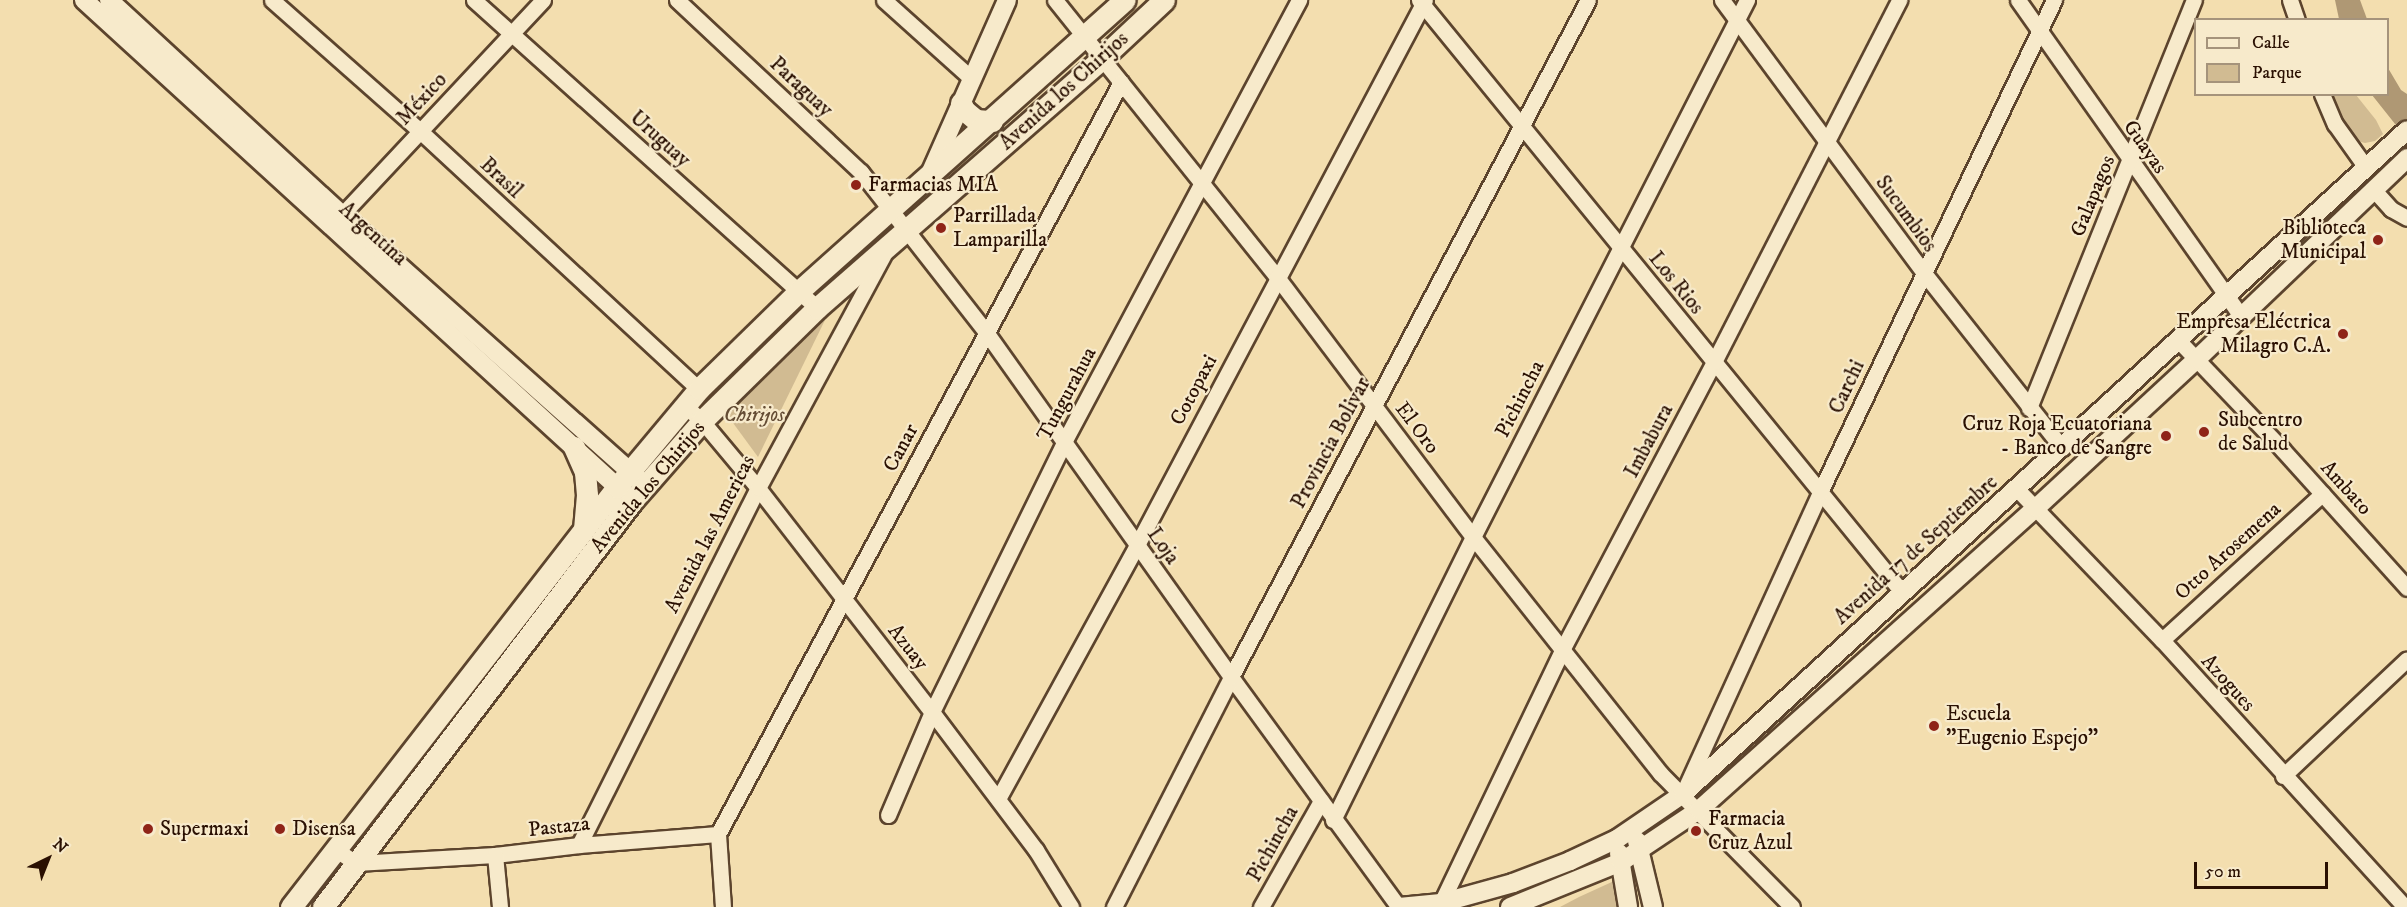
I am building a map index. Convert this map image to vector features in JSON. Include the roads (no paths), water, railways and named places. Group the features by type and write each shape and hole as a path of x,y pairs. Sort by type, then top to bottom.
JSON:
{"main road":[{"name":"Avenida los Chirijos","path":"323,907 631,486 685,406 699,390 798,292 1125,0"},
{"name":"Avenida los Chirijos","path":"291,907 584,529 702,421 817,308 1101,59 1164,0"},
{"path":"961,103 969,116 976,120 992,121"},
{"path":"574,447 585,472 587,495 584,529"}],"street":[{"name":"Argentina","path":"84,0 337,220 631,486"},
{"name":"Argentina","path":"109,0 574,447 631,486"},
{"name":"Brasil","path":"272,0 420,131 699,390"},
{"name":"Uruguay","path":"474,0 817,308"},
{"name":"México","path":"337,220 543,0"},
{"name":"Paraguay","path":"677,0 861,172 891,210"},
{"path":"885,0 972,79"},
{"path":"928,178 1007,0"},
{"name":"El Oro","path":"1055,0 1278,277 1473,537 1660,773 1700,810 1792,907"},
{"name":"Tungurahua","path":"888,815 932,712 1064,442 1299,0"},
{"name":"Provincia Bolivar","path":"1114,907 1231,678 1588,0"},
{"name":"Sucumbios","path":"1722,0 1924,273 2062,448"},
{"name":"Pichincha","path":"1333,820 1473,537 1747,0"},
{"name":"Imbabura","path":"1442,903 1562,650 1714,362 1899,0"},
{"name":"Guayas","path":"2018,0 2130,162 2241,316"},
{"name":"Carchi","path":"1683,794 1820,492 2054,0"},
{"name":"Galapagos","path":"2029,408 2194,0"},
{"path":"2290,0 2296,18"},
{"name":"Los Rios","path":"1422,2 1902,592"},
{"name":"Cotopaxi","path":"998,799 1137,544 1422,2"},
{"name":"Canar","path":"718,834 1121,82"},
{"path":"2323,96 2335,124 2366,165"},
{"name":"Avenida 17 de Septiembre","path":"1399,907 1442,903 1513,883 1570,861 1617,838 1683,794 2226,298 2366,165 2407,130"},
{"path":"1510,907 1622,862 1700,810 2036,508 2197,359 2407,158"},
{"path":"2377,186 2391,208 2407,218"},
{"name":"Loja","path":"891,210 986,332 1231,678 1399,907"},
{"name":"Avenida las Americas","path":"579,845 758,488 888,246"},
{"name":"Ambato","path":"2178,340 2407,588"},
{"path":"685,406 702,421"},
{"name":"Azuay","path":"702,421 758,488 932,712 1036,850 1071,907"},
{"name":"Azogues","path":"2017,489 2162,640 2283,776 2405,907"},
{"name":"Otto Arosemena","path":"2162,640 2322,494"},
{"path":"2283,776 2407,659"},
{"name":"Pichincha","path":"1261,907 1321,801"},
{"path":"1633,828 1641,851 1653,907"},
{"path":"718,834 723,907"},
{"name":"Pastaza","path":"356,863 495,855 579,845 718,834"},
{"path":"1617,838 1628,907"},
{"path":"335,849 356,863"},
{"path":"495,855 500,907"}],"place":[{"name":"Farmacias MIA","path":"856,185"},
{"name":"Parrillada Lamparilla","path":"941,228"},
{"name":"Biblioteca Municipal","path":"2378,240"},
{"name":"Empresa Eléctrica Milagro C.A.","path":"2343,334"},
{"name":"Subcentro de Salud","path":"2204,432"},
{"name":"Cruz Roja Ecuatoriana - Banco de Sangre","path":"2166,436"},
{"name":"Escuela \"Eugenio Espejo\"","path":"1934,726"},
{"name":"Supermaxi","path":"148,829"},
{"name":"Disensa","path":"280,829"},
{"name":"Farmacia Cruz Azul","path":"1696,831"}],"park label":[{"name":"Chirijos","path":"754,415"}]}
